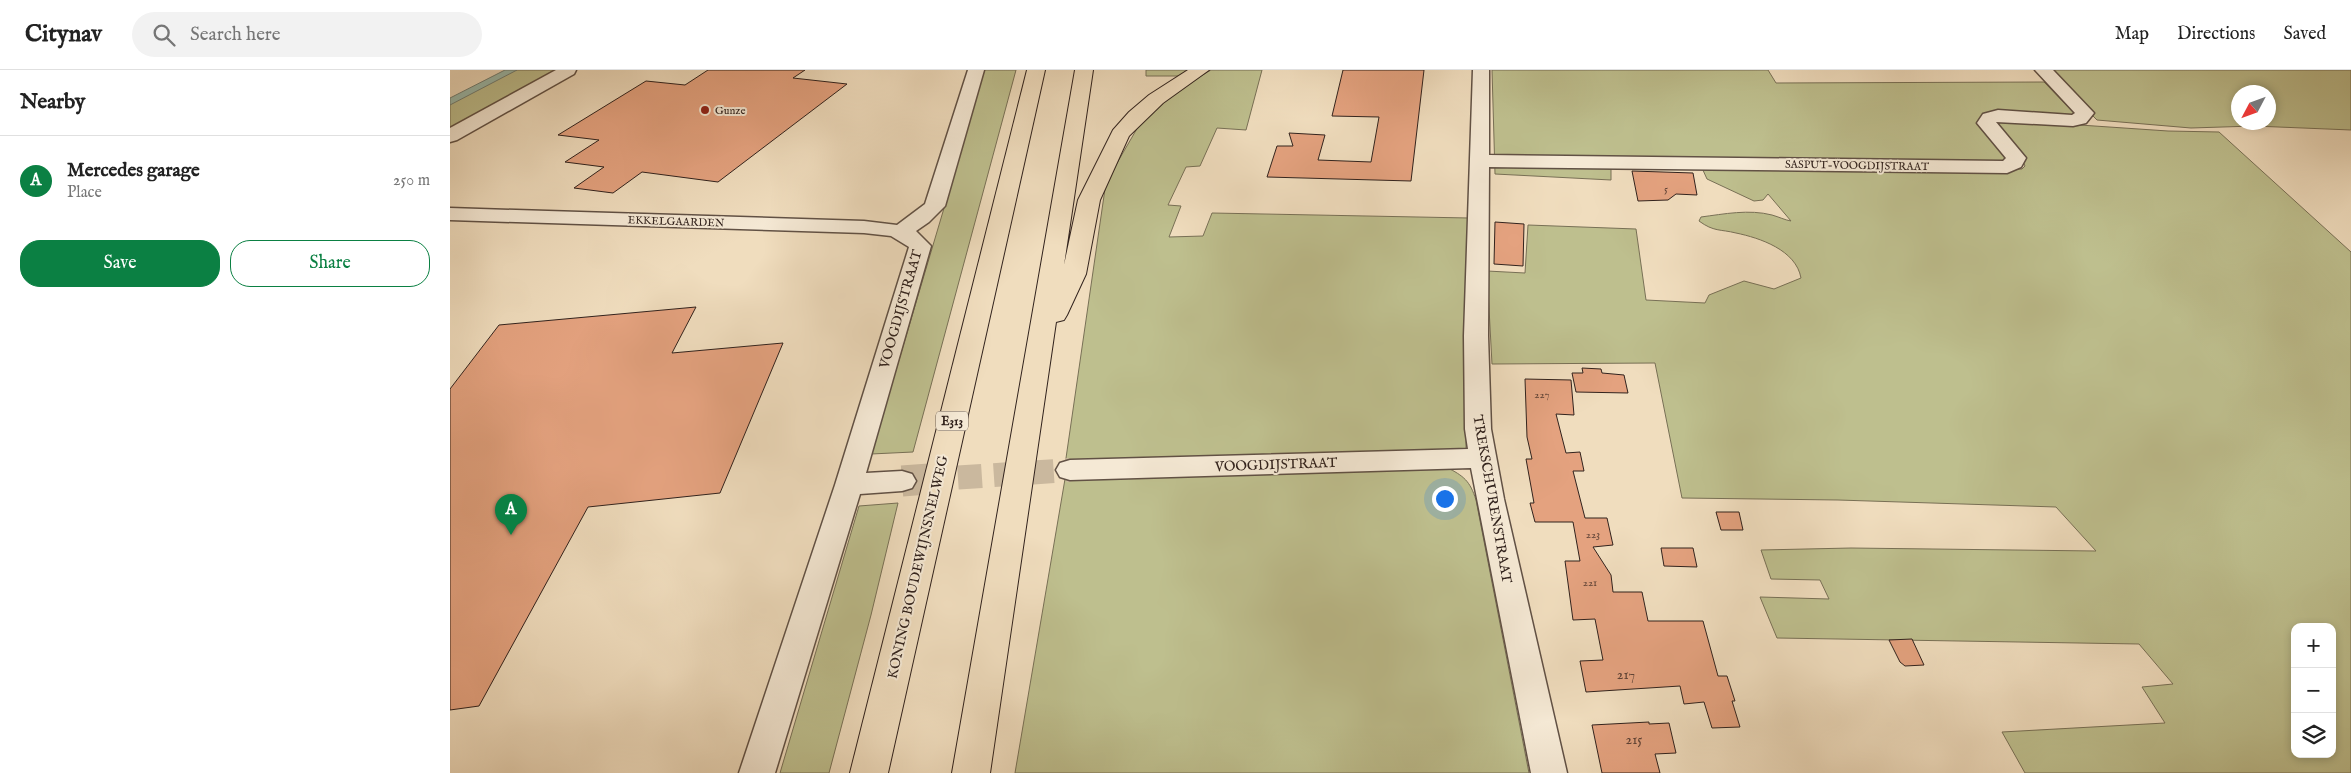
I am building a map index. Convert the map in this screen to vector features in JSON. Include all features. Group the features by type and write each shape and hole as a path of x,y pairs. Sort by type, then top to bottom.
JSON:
{"highway":[{"name":"KONING BOUDEWIJNSNELWEG","path":"869,773 1036,70"},
{"path":"971,773 1084,70"},
{"path":"1041,346 1074,274 1090,200 1120,134 1136,116 1156,99 1200,70"}],"street":[{"path":"450,136 568,70"},
{"name":"VOOGDIJSTRAAT","path":"757,773 849,485 920,246 914,238 902,231 922,218 935,206 976,70"},
{"name":"TREKSCHURENSTRAAT","path":"1482,70 1475,366 1478,429 1549,773"},
{"name":"SASPUT-VOOGDIJSTRAAT","path":"1480,161 2007,167 2014,163 2016,158 1986,123 1989,118 1998,115 2073,121 2080,119 2085,112 2043,70"},
{"name":"EKKELGAARDEN","path":"450,214 864,227 902,231"},
{"name":"VOOGDIJSTRAAT","path":"1070,470 1483,458"},
{"path":"849,485 902,481"}],"green space":[{"path":"509,70 560,70 450,132 450,102"},
{"path":"981,70 1016,70 913,452 871,454 950,188"},
{"path":"1146,70 1192,70 1181,76 1146,76"},
{"path":"1211,70 1262,70 1246,130 1217,128 1200,166 1186,167 1168,205 1181,206 1169,237 1203,236 1212,213 1469,218 1466,449 1455,453 1065,465 1106,182 1142,120 1182,87"},
{"path":"1492,70 1768,70 1776,83 2044,82 2076,115 1983,115 1977,122 2005,156 2006,160 2003,163 1611,161 1611,180 1495,174"},
{"path":"2047,70 2351,70 2351,130 2276,127 2276,85 2231,85 2231,127 2191,128 2097,120"},
{"path":"2006,120 2168,131 2219,132 2351,252 2351,773 2025,773 2002,732 2165,723 2142,687 2173,684 2139,644 1777,638 1760,597 1829,599 1820,580 1771,579 1761,550 1851,548 2096,551 2056,507 1838,500 1682,498 1655,363 1492,364 1487,271 1525,273 1528,225 1636,229 1646,300 1705,303 1709,295 1744,281 1774,289 1801,278 1798,268 1792,260 1776,247 1756,238 1713,229 1699,221 1701,217 1745,212 1763,213 1791,221 1768,194 1763,200 1754,201 1707,179 1702,168 2022,169 2025,166 2022,159 1995,125"},
{"path":"1446,467 1466,480 1476,500 1529,773 1015,773 1065,479"},
{"path":"898,503 871,615 829,773 780,773 859,506"}],"shaded area":[{"path":"505,70 517,70 450,105 450,98"}],"building":[{"name":"Gunze","path":"708,70 805,70 793,78 847,84 718,182 642,172 613,193 574,188 604,167 565,162 599,140 558,135 646,81 685,85"},
{"path":"1343,70 1424,70 1411,181 1267,177 1277,146 1293,146 1289,133 1325,135 1318,160 1371,162 1379,117 1332,116"},
{"path":"1632,171 1693,173 1697,195 1676,194 1668,200 1638,201"},
{"path":"1495,222 1524,224 1523,266 1494,264"},
{"path":"696,307 672,353 783,343 720,493 588,507 479,706 450,710 450,389 499,325"},
{"path":"1582,368 1601,369 1602,373 1624,375 1628,393 1576,392 1572,373 1583,373"},
{"path":"1525,379 1571,380 1574,415 1556,414 1566,453 1580,452 1584,471 1573,471 1585,518 1607,518 1613,545 1593,547 1611,575 1613,592 1642,592 1648,621 1703,621 1718,676 1727,676 1735,701 1732,701 1740,727 1712,728 1704,702 1684,704 1680,686 1586,692 1580,661 1603,660 1595,619 1573,620 1565,561 1580,561 1573,522 1535,522 1530,503 1534,503 1526,459 1532,459 1527,437"},
{"path":"1716,512 1739,512 1743,530 1721,530"},
{"path":"1661,548 1693,548 1697,567 1664,566"},
{"path":"1912,639 1924,665 1905,666 1900,662 1889,640"},
{"path":"1649,722 1649,724 1669,723 1676,753 1655,754 1660,773 1602,773 1592,725"}],"tunnel":[{"path":"922,480 1070,470"},
{"path":"902,481 941,478"}],"place":[{"name":"Gunze","path":"705,110"},
{"name":"Mercedes garage","path":"511,535"}]}
